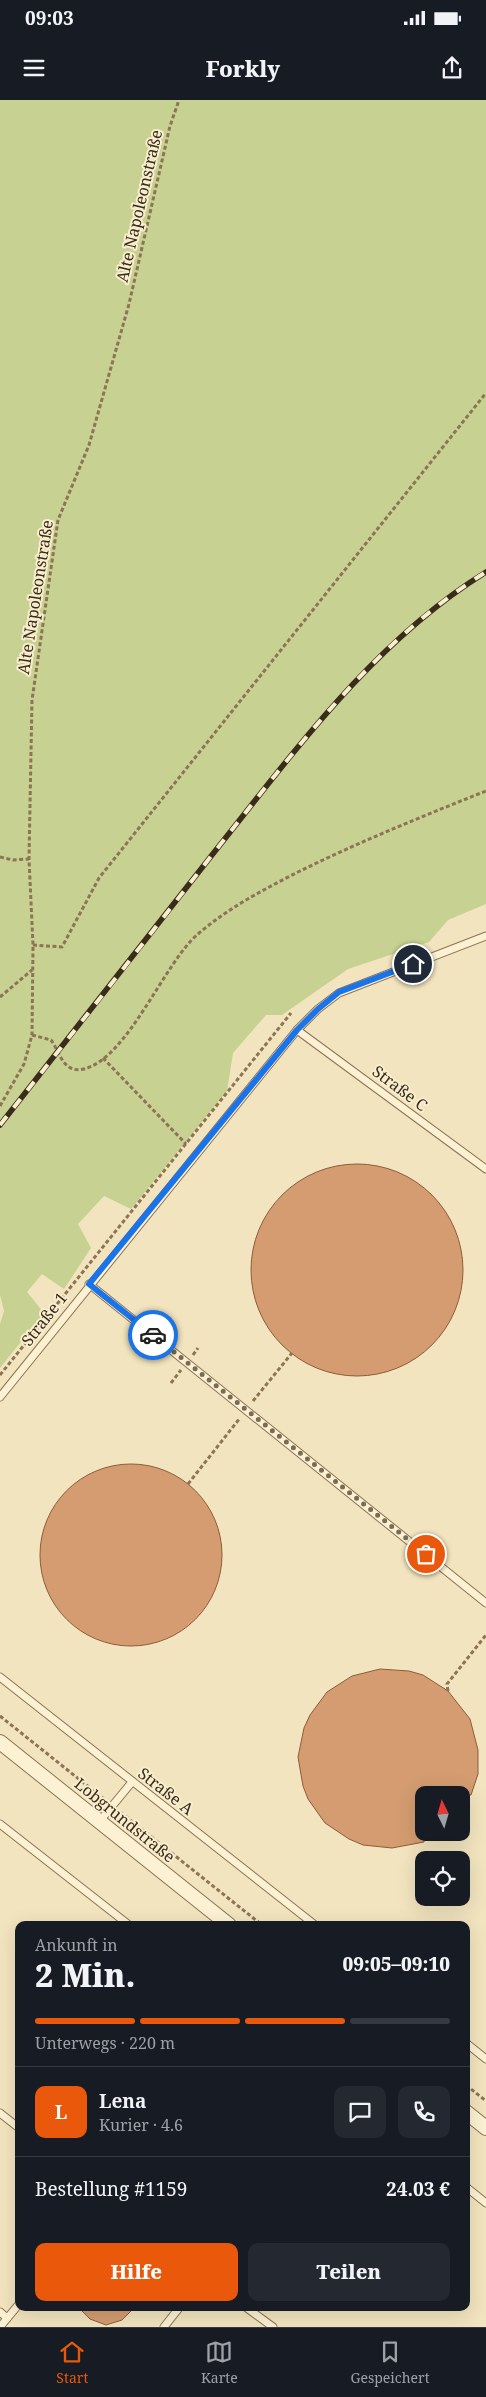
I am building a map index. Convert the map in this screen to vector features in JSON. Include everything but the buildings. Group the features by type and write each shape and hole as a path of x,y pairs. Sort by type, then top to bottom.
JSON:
{"street":[{"name":"Lobgrundstraße","path":"0,1742 224,1921"},
{"path":"470,2115 486,2128"}],"lane":[{"name":"Straße 1","path":"0,1397 89,1284 297,1030 318,1009 339,992 486,936"},
{"name":"Straße C","path":"297,1030 486,1169"},
{"path":"89,1284 486,1602"},
{"name":"Straße A","path":"0,1677 310,1921"},
{"path":"99,1823 132,1782"},
{"path":"0,1824 124,1921"},
{"path":"470,2046 486,2059"},
{"path":"0,2113 15,2125"},
{"path":"470,2191 486,2203"},
{"path":"0,2327 15,2309"},
{"path":"164,2327 177,2311"},
{"path":"251,2311 273,2327"},
{"path":"0,2312 8,2318"}],"path":[{"name":"Alte Napoleonstraße","path":"0,1106 24,1064 32,1035 33,945 29,859 32,700 58,520 88,444 126,314 170,126 178,100"},
{"path":"33,945 62,947 99,878 486,393"},
{"path":"32,1035 51,1040 64,1064 74,1069 84,1069 102,1058 117,1045 132,1026 186,944 226,911 326,858 486,791"},
{"path":"0,858 13,860 29,859"},
{"path":"0,997 33,969"},
{"path":"0,1375 291,1013"},
{"path":"102,1058 186,1144"},
{"path":"255,1400 292,1353"},
{"path":"171,1383 179,1374"},
{"path":"188,1484 239,1419"},
{"path":"448,1691 447,1684 486,1635"},
{"path":"0,1716 257,1921"},
{"path":"470,2089 486,2101"}],"green space":[{"path":"0,100 486,100 486,904 448,920 429,942 348,969 282,1015 266,1015 233,1053 227,1091 131,1209 104,1196 78,1224 91,1248 64,1289 42,1274 27,1292 44,1313 0,1368 0,1324 4,1311 0,1295"}],"railway":[{"path":"0,1125 274,777 337,701 407,631 445,600 486,572"}],"way so far":[{"path":"153,1335 426,1554"}],"route":[{"path":"153,1335 89,1284 297,1030 318,1009 339,992 413,964"}]}
